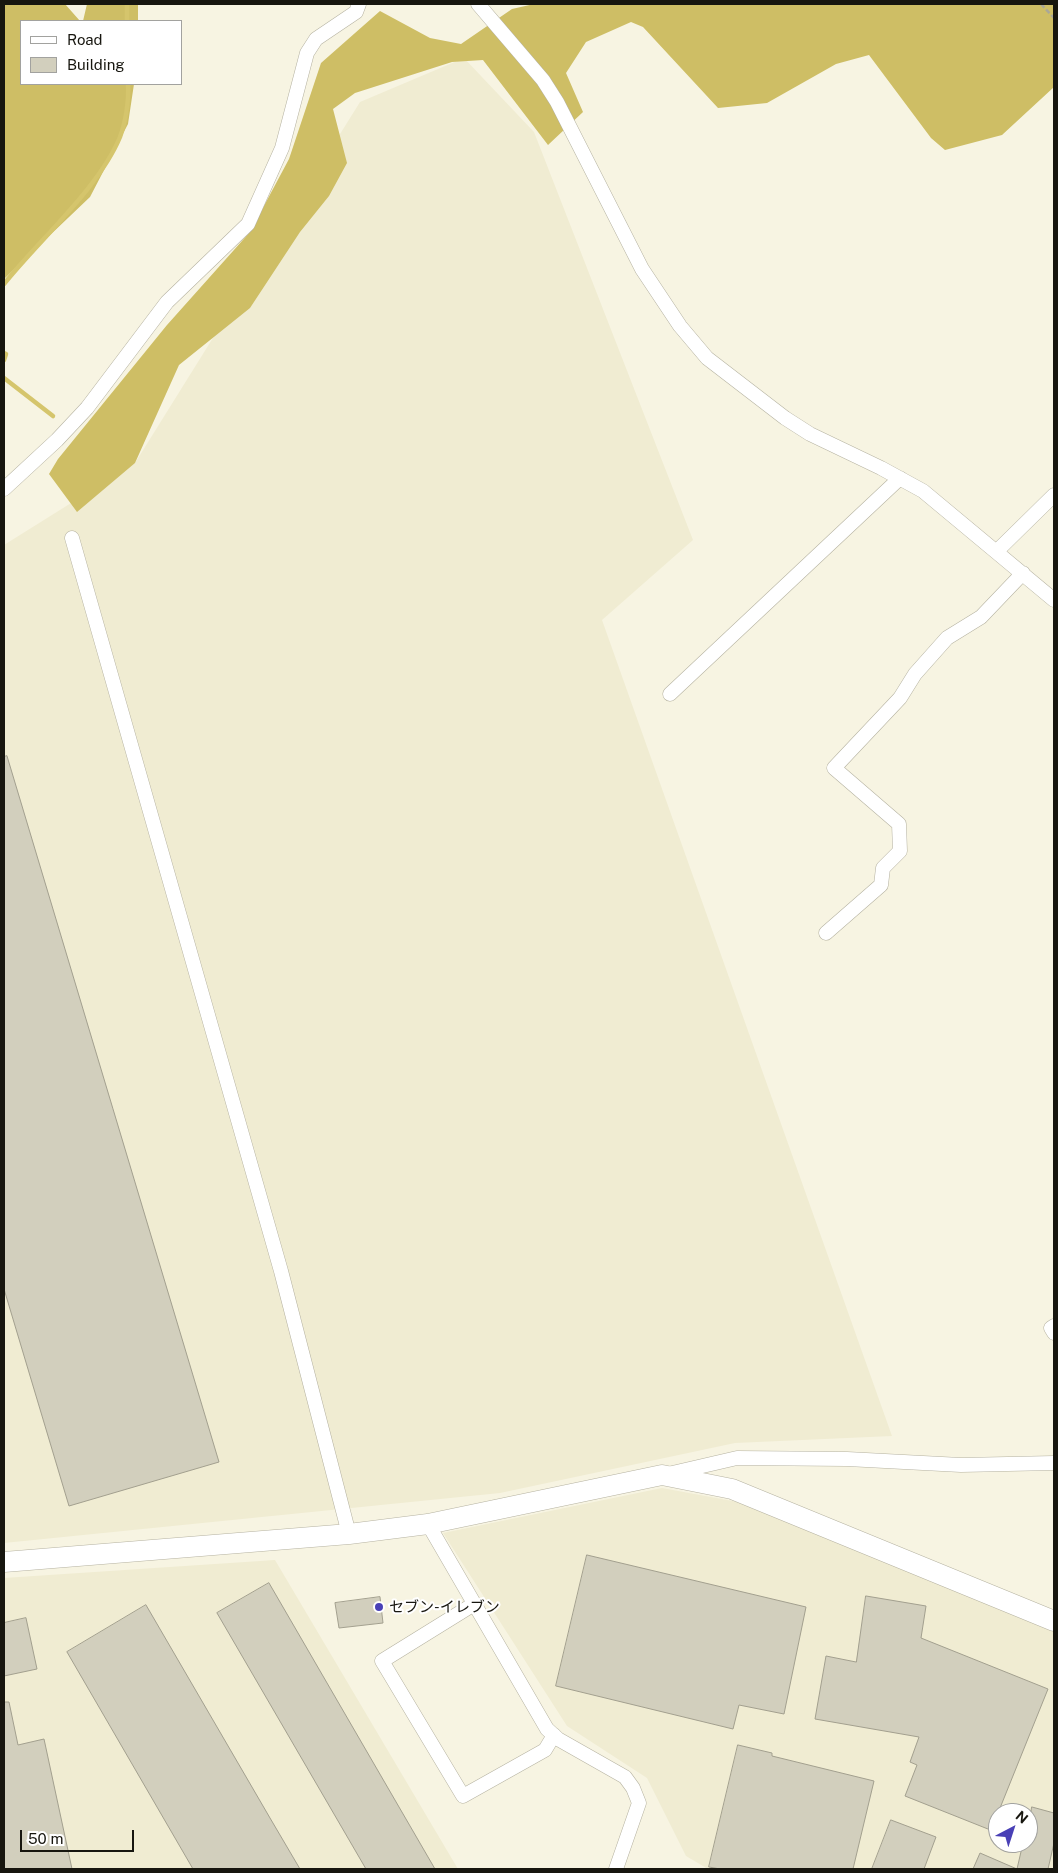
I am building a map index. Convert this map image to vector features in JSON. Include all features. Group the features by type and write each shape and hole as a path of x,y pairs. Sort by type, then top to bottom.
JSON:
{"street":[{"path":"4,489 57,440 87,408 167,302 248,224 282,148 307,53 316,40 356,12 359,4"},
{"path":"478,4 542,80 557,102 646,276 680,326 707,358 802,428 923,491 1054,600"},
{"path":"670,694 900,478"},
{"path":"997,551 1054,495"},
{"path":"72,538 281,1271 349,1534"},
{"path":"826,933 881,884 883,868 900,851 899,824 834,768 900,698 915,674 947,638 982,617 1023,573"},
{"path":"1054,1326 1052,1328 1054,1333"},
{"path":"4,1562 349,1534 428,1524 737,1458 847,1459 961,1465 1054,1463"},
{"path":"662,1475 732,1489 1054,1621"},
{"path":"428,1524 547,1729 625,1778 634,1788 640,1803 616,1869"},
{"path":"474,1604 382,1661 463,1796 545,1750 554,1735"}],"path":[{"path":"1041,4 1054,18"}],"shaded area":[{"path":"4,4 65,4 79,20 20,20 20,85 134,85 128,124 90,197 4,279"},
{"path":"87,4 138,4 138,20 83,20"},
{"path":"534,4 1054,4 1054,87 1002,135 945,150 931,138 869,55 836,64 767,103 718,108 643,27 631,22 586,42 566,73 583,112 548,145 483,60 452,62 355,93 333,109 347,163 329,196 300,232 250,308 179,365 135,463 77,512 49,474 58,459 167,325 250,232 289,159 321,63 380,11 430,38 461,44 512,9"},
{"path":"464,58 534,132 693,540 602,620 892,1436 735,1443 500,1493 4,1543 4,545 135,463 360,102"},
{"path":"662,1488 738,1502 1054,1628 1054,1869 708,1869 686,1856 647,1778 567,1726 443,1533"},
{"path":"275,1560 458,1869 4,1869 4,1578"}],"building":[{"path":"7,756 219,1462 69,1506 4,1289 4,757"},
{"path":"587,1555 806,1607 784,1714 739,1705 733,1729 556,1686"},
{"path":"269,1583 435,1869 366,1869 217,1613"},
{"path":"866,1596 926,1606 921,1638 1048,1689 1002,1803 988,1803 988,1829 905,1796 917,1765 910,1762 919,1737 815,1719 826,1656 856,1662"},
{"path":"380,1597 383,1623 339,1628 335,1603"},
{"path":"146,1605 300,1869 193,1869 67,1652"},
{"path":"26,1618 37,1669 4,1676 4,1623"},
{"path":"4,1702 9,1702 18,1745 44,1739 72,1869 4,1869"},
{"path":"738,1745 772,1753 772,1756 874,1781 853,1869 720,1869 709,1867"},
{"path":"1038,1809 1054,1813 1054,1843 1048,1869 1017,1869 1021,1853 1038,1853"},
{"path":"891,1820 936,1837 924,1869 872,1869"},
{"path":"980,1853 1017,1869 973,1869"}],"waterway":[{"path":"127,4 127,20"},
{"path":"4,284 83,194 110,156 120,137 124,124 128,85"},
{"path":"4,353 6,354 4,360"},
{"path":"4,378 53,416"}],"place":[{"name":"セブン-イレブン","path":"379,1607"}]}
